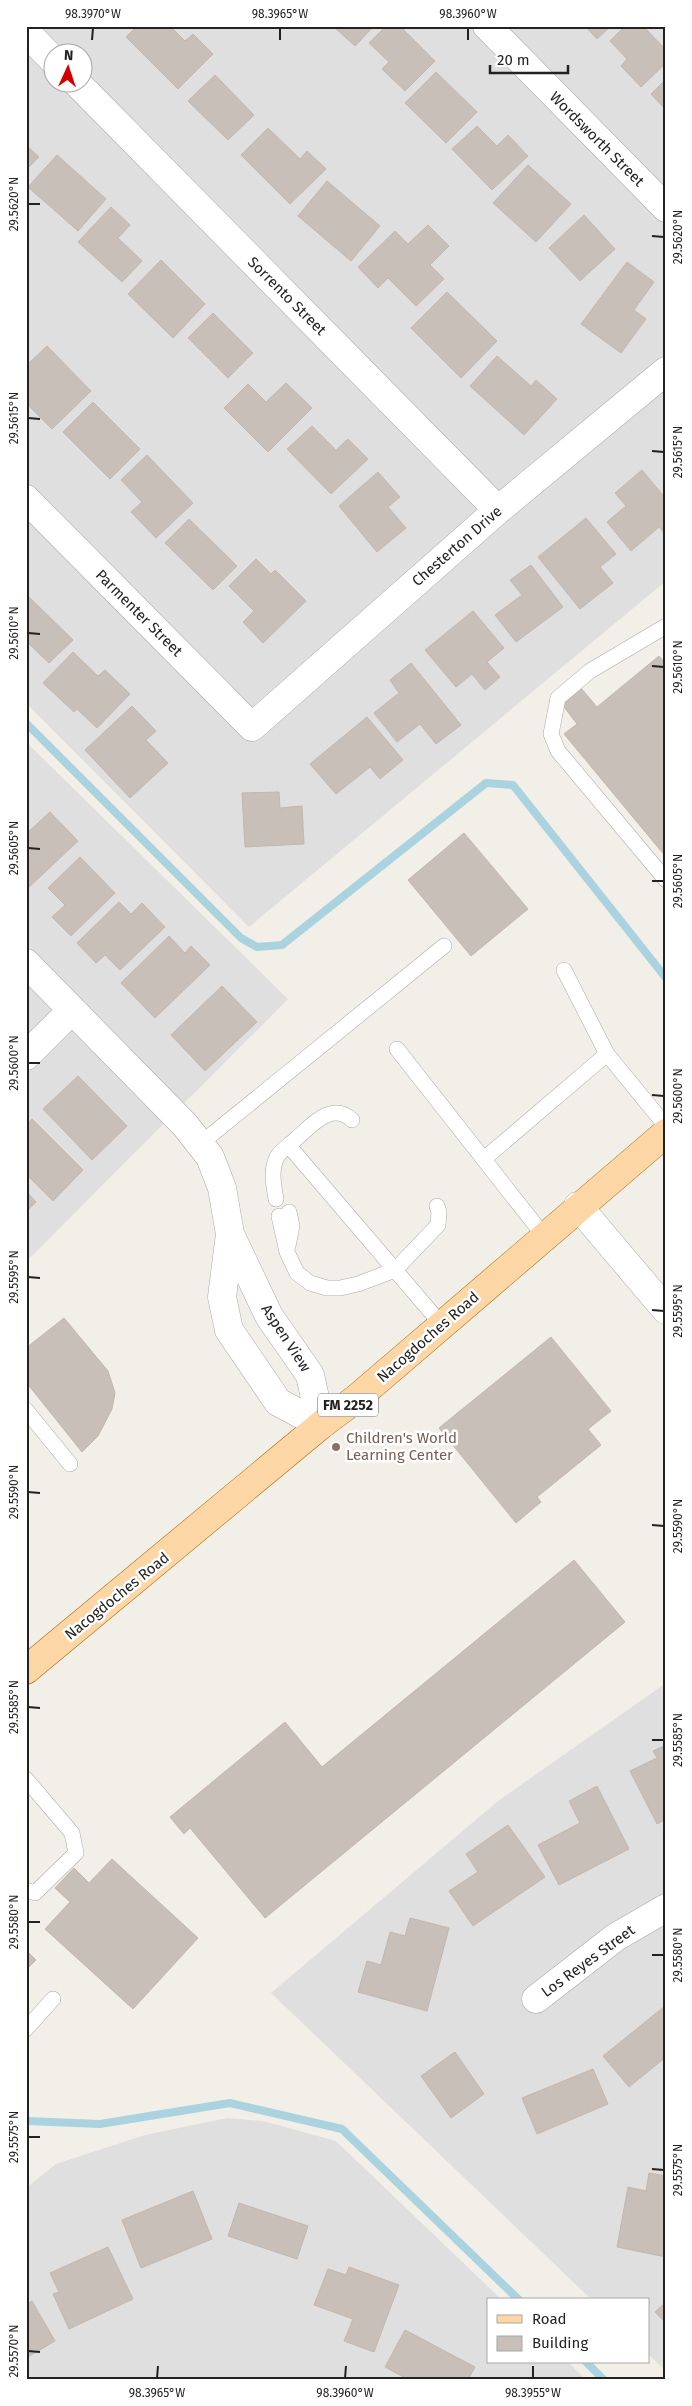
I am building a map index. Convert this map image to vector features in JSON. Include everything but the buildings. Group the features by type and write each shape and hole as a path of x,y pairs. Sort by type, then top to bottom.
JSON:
{"main road":[{"name":"Nacogdoches Road","path":"26,1670 321,1425 357,1398 578,1206 666,1133"}],"street":[{"name":"Wordsworth Street","path":"487,26 666,208"},
{"path":"26,32 42,49"},
{"name":"Sorrento Street","path":"86,92 498,510"},
{"name":"Chesterton Drive","path":"252,726 498,510 666,371"},
{"name":"Parmenter Street","path":"26,499 252,726"},
{"name":"Aspen View","path":"26,963 185,1125 210,1157 222,1188 230,1234 269,1316 310,1375 321,1425"},
{"path":"26,1056 72,1010"},
{"path":"578,1206 666,1310"},
{"name":"Aspen View","path":"230,1234 222,1297 230,1330 278,1402 321,1425"},
{"name":"Los Reyes Street","path":"536,1999 616,1937 666,1908"}],"lane":[{"path":"665,627 590,671 558,698 551,734 558,751 666,880"},
{"path":"200,1144 444,946"},
{"path":"564,970 607,1054 666,1126"},
{"path":"397,1048 544,1236"},
{"path":"484,1159 607,1054"},
{"path":"352,1120 346,1115 330,1113 314,1122 278,1157 273,1171 279,1177 282,1206 292,1226 286,1252 298,1273 310,1283 327,1288 358,1284 395,1270 438,1225 439,1212 436,1206"},
{"path":"289,1146 442,1324"},
{"path":"26,1410 70,1464"},
{"path":"26,1779 72,1833 76,1853 35,1892 26,1890"},
{"path":"26,2029 53,1999"}],"shaded area":[{"path":"26,26 666,26 666,581 249,927 26,703"},
{"path":"26,742 288,999 26,1262"},
{"path":"666,1683 666,2371 650,2356 650,2298 590,2298 271,1993 498,1801"},
{"path":"227,2118 263,2121 336,2141 500,2298 487,2298 487,2364 570,2364 586,2380 26,2380 26,2188 56,2164 145,2135"}],"waterway":[{"path":"26,723 241,938 257,947 282,945 486,783 513,785 666,978"},
{"path":"26,2121 100,2124 230,2103 342,2129 517,2298"},
{"path":"588,2364 604,2380"}],"place":[{"name":"Children's World Learning Center","path":"336,1447"}]}
